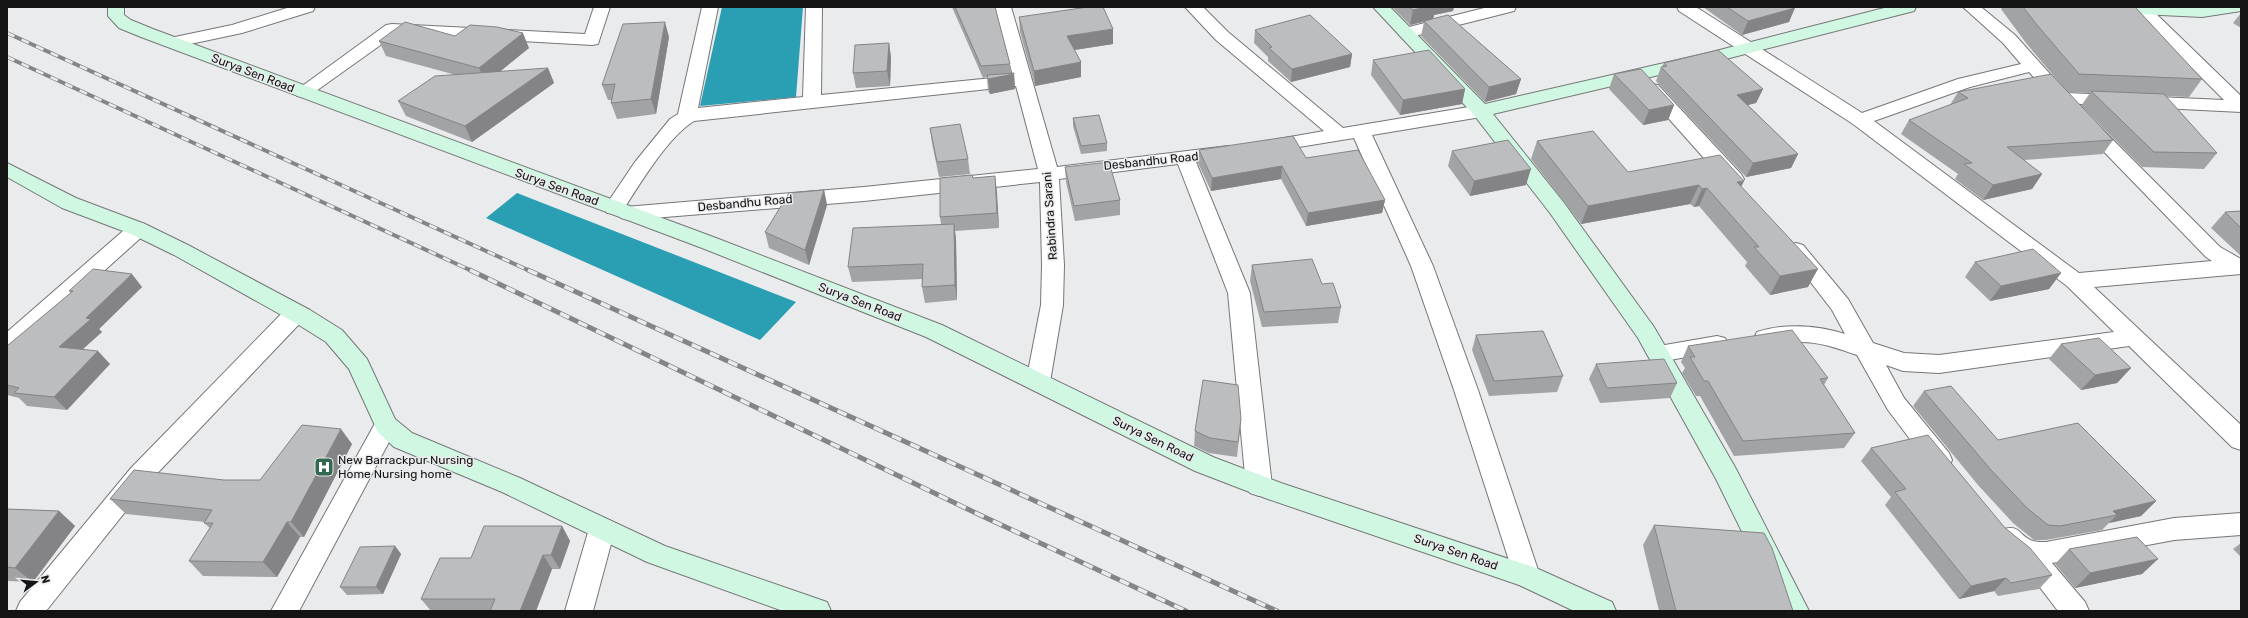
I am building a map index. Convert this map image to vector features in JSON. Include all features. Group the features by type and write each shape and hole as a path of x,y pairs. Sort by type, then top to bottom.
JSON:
{"street":[{"name":"Surya Sen Road","path":"116,7 116,16 125,24 621,210 934,331 1204,464 1259,486 1527,576 1602,611"},
{"path":"176,42 236,29 307,7"},
{"path":"303,92 392,29 592,40 602,7"},
{"path":"687,116 710,7"},
{"path":"812,101 814,7"},
{"name":"Rabindra Sarani","path":"1003,7 1049,172 1053,265 1052,305 1038,382"},
{"path":"1193,7 1222,36 1351,134 1422,266 1466,390 1527,576"},
{"path":"1381,7 1481,111 1557,208 1646,333 1726,474 1795,611"},
{"path":"1407,33 1508,7"},
{"path":"1685,7 1860,120 2076,281 2241,440"},
{"path":"1971,7 2009,39 2062,98 2213,252 2239,267"},
{"path":"2098,7 2202,12 2238,7"},
{"path":"1481,111 1747,48 1904,8"},
{"path":"2142,10 2241,106"},
{"path":"1860,120 1964,83 2032,66"},
{"path":"1638,74 1749,196"},
{"path":"621,210 642,166 677,123 687,116 701,113 812,101 1023,80"},
{"path":"2062,98 2241,106"},
{"name":"Desbandhu Road","path":"621,210 864,194 978,183 1049,172 1184,158 1351,134 1481,111"},
{"path":"1184,158 1239,293 1259,486"},
{"path":"7,169 69,203 138,229 296,313 334,336 359,366 386,425 403,440 511,485 656,554 817,611"},
{"path":"7,345 138,229"},
{"path":"1785,237 1840,305 1896,404 1954,476"},
{"path":"2076,281 2239,267"},
{"path":"30,611 140,474 296,313"},
{"path":"1659,354 1740,341 1798,334 1829,337 1903,362 1939,364 2008,356 2134,337"},
{"path":"285,611 386,425"},
{"path":"1993,521 2027,552 2075,611"},
{"path":"2027,552 2046,553 2174,529 2241,524"},
{"path":"579,611 602,529"}],"water":[{"path":"722,7 803,7 796,97 700,106"},
{"path":"517,193 796,302 760,340 486,218"}],"building":[{"path":"955,7 995,7 1010,64 981,66"},
{"path":"1088,7 1103,7 1113,29 1067,36 1081,62 1034,71 1019,17"},
{"path":"1409,7 1426,7 1413,10"},
{"path":"1727,7 1793,7 1795,8 1748,21"},
{"path":"2023,7 2135,7 2202,79 2079,74"},
{"path":"1310,15 1352,54 1292,69 1269,48 1272,47 1255,30"},
{"path":"1448,15 1521,79 1489,87 1424,21"},
{"path":"405,22 455,36 470,25 497,27 523,33 479,68 379,41"},
{"path":"665,22 651,99 611,103 615,84 602,85 623,24"},
{"path":"889,43 887,71 853,73 855,45"},
{"path":"1429,50 1465,89 1403,100 1373,60"},
{"path":"1718,50 1763,89 1737,95 1798,154 1753,163 1661,67 1667,66 1664,63"},
{"path":"548,68 465,126 398,101 435,76"},
{"path":"1641,69 1674,105 1649,110 1614,74"},
{"path":"1014,73 988,79 987,75"},
{"path":"2051,74 2113,140 2007,147 2042,174 1993,185 1964,164 1972,163 1909,120 1968,98 1958,92"},
{"path":"2091,91 2164,94 2217,153 2154,152"},
{"path":"1099,115 1107,143 1081,146 1073,118"},
{"path":"960,124 968,159 937,162 930,128"},
{"path":"1593,131 1628,172 1720,155 1744,181 1737,182 1818,269 1780,276 1754,247 1759,247 1707,188 1702,189 1699,185 1588,206 1537,141"},
{"path":"1293,136 1306,158 1358,150 1385,200 1308,213 1282,166 1212,178 1199,150"},
{"path":"1508,140 1531,169 1474,181 1452,151"},
{"path":"1109,162 1120,200 1074,206 1065,167"},
{"path":"972,175 973,178 995,176 997,213 940,217 940,178"},
{"path":"824,190 805,250 765,232 789,193"},
{"path":"2241,211 2241,228 2225,212"},
{"path":"954,224 955,285 922,287 923,264 848,267 853,228"},
{"path":"2033,249 2061,273 2001,286 1975,262"},
{"path":"1312,259 1322,284 1333,283 1341,307 1264,312 1252,265"},
{"path":"93,269 132,274 86,318 91,319 59,347 98,351 54,397 14,393 19,388 7,385 7,346 73,291 69,291"},
{"path":"1792,330 1828,378 1820,379 1855,433 1743,441 1708,381 1704,381 1690,357 1695,357 1688,346"},
{"path":"1543,331 1563,376 1494,381 1476,335"},
{"path":"2099,338 2131,368 2095,375 2061,344"},
{"path":"1664,359 1677,383 1607,388 1596,364"},
{"path":"1203,380 1238,385 1241,419 1238,442 1210,438 1195,431"},
{"path":"1951,386 1998,440 2078,423 2156,501 2113,511 2117,515 2060,526 2048,525 2027,508 1991,470 1924,391"},
{"path":"302,425 341,429 291,522 287,522 263,562 189,561 213,523 204,523 212,510 110,499 134,470 224,480 260,480"},
{"path":"1928,435 2005,528 2030,548 2052,575 2011,583 2006,578 1971,586 1895,492 1906,489 1871,448"},
{"path":"7,509 59,511 15,568 7,567"},
{"path":"1654,525 1764,533 1772,548 1793,611 1676,611"},
{"path":"484,526 562,526 551,555 543,555 520,611 490,611 495,599 421,599 440,558 471,558"},
{"path":"2137,537 2158,559 2090,573 2069,549"},
{"path":"395,546 376,587 340,587 360,547"}],"railway":[{"path":"7,33 530,271"},
{"path":"7,57 472,271"},
{"path":"470,270 980,515 1186,611"},
{"path":"528,270 1277,611"}],"place":[{"name":"New Barrackpur Nursing Home Nursing home","path":"324,467"}]}
